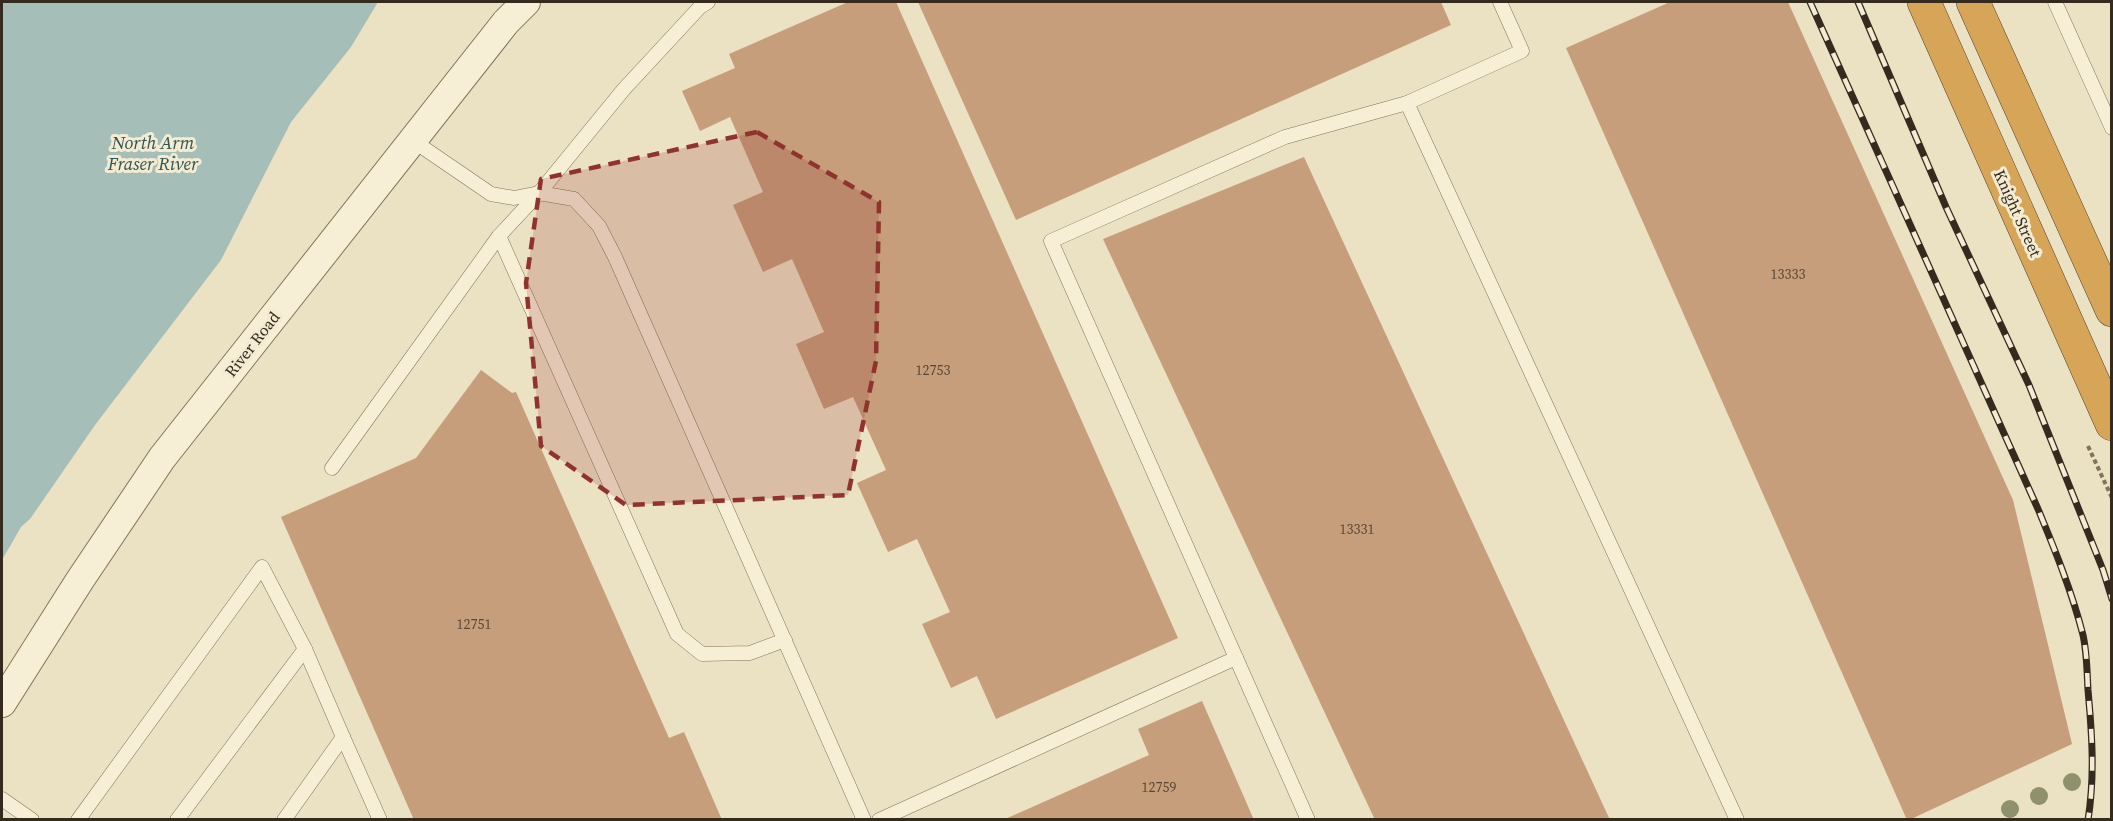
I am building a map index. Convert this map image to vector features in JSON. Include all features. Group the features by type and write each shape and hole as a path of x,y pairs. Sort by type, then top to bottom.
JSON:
{"highway":[{"name":"Knight Street","path":"1924,2 2112,424"},
{"path":"1973,2 2112,310"}],"street":[{"name":"River Road","path":"2,703 80,580 162,458 506,22 526,2"}],"lane":[{"path":"332,468 499,236 539,193 624,89 700,7 708,2"},
{"path":"1308,819 1051,241 1286,137 1407,103 1522,51 1500,2"},
{"path":"2055,2 2112,128"},
{"path":"1407,103 1737,819"},
{"path":"412,140 491,194 514,198 539,193 574,199 599,226 620,267 864,819"},
{"path":"499,236 677,634 702,654 750,653 785,640"},
{"path":"78,819 262,567 305,649 380,819"},
{"path":"177,819 305,649"},
{"path":"879,819 1236,658"},
{"path":"284,819 343,737"},
{"path":"2,799 32,819"}],"highlighted area":[{"path":"757,132 879,202 876,361 848,495 626,505 541,446 526,283 541,179"}],"water":[{"name":"North Arm Fraser River","path":"2,2 435,2 105,470 2,623"}],"pier":[{"path":"378,2 438,2 268,262 107,471 2,626 2,560 21,527 30,519 95,425 221,260 291,122 351,47"}],"building":[{"path":"848,2 896,2 1178,638 996,719 977,676 951,688 922,624 950,612 917,539 888,552 857,483 886,470 853,397 824,409 796,344 824,332 792,259 763,272 733,205 763,192 730,117 700,131 682,91 735,68 729,54"},
{"path":"918,2 1441,2 1451,25 1016,220"},
{"path":"1670,2 1788,2 2013,500 2072,744 1909,820 1907,820 1566,48"},
{"path":"1304,157 1610,820 1375,820 1103,239"},
{"path":"481,370 512,393 516,392 669,738 684,732 722,820 414,820 281,517 416,458"},
{"path":"1202,701 1254,820 1003,820 1149,755 1138,729"}],"railway":[{"path":"1810,2 2038,509 2079,619 2086,656 2091,723 2092,787 2088,820"},
{"path":"1858,2 1946,207 2029,385 2103,570 2112,599"}]}
